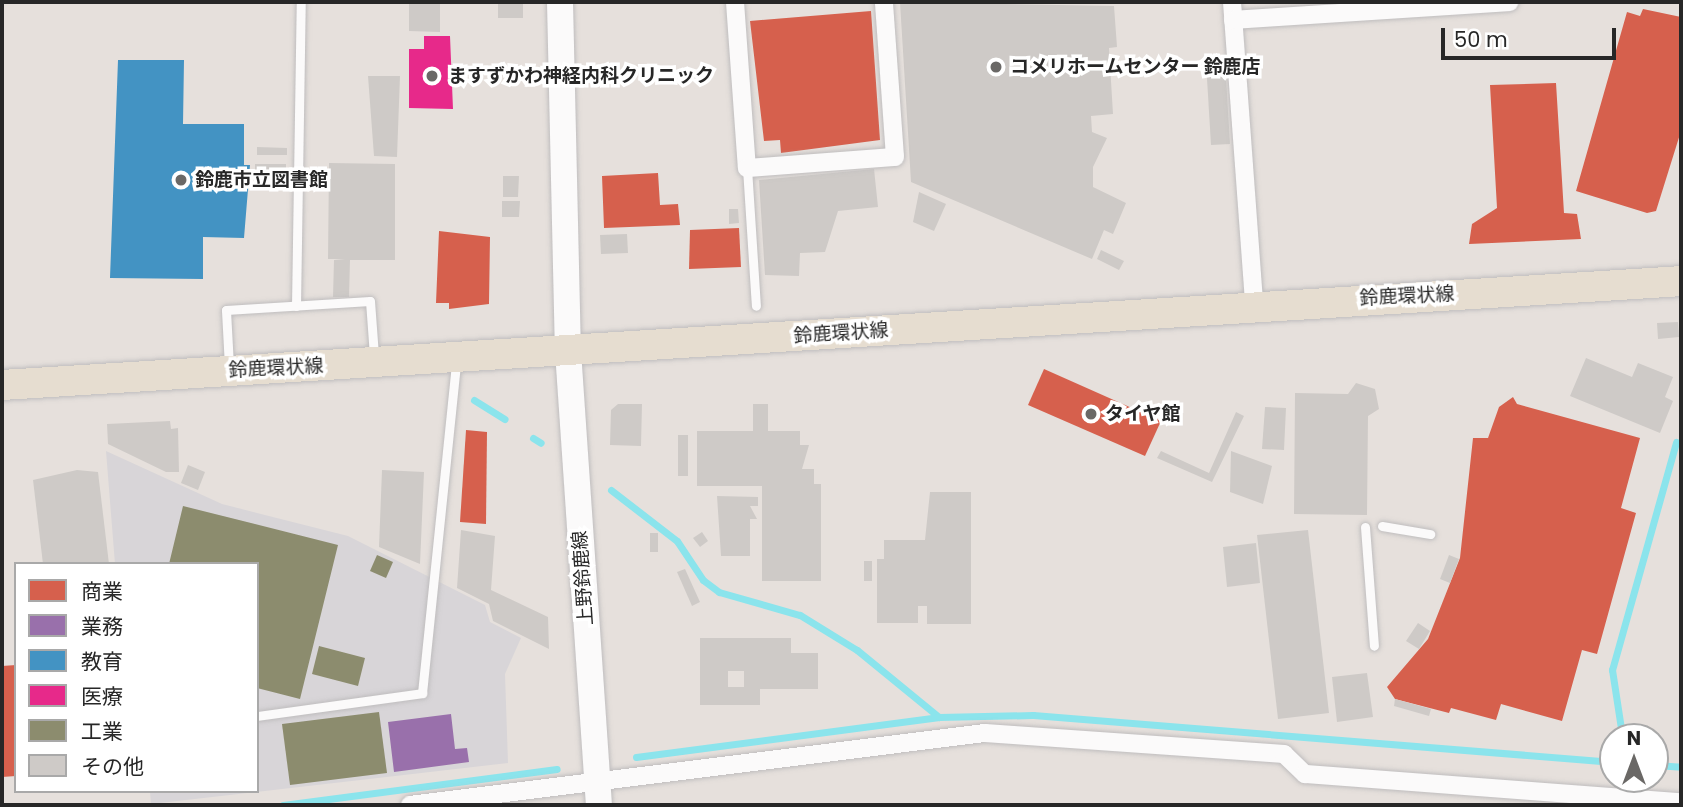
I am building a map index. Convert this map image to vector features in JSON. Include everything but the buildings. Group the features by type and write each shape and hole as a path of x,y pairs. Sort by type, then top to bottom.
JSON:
{"main road":[{"name":"上野鈴鹿線","path":"560,2 568,351 598,793"},
{"name":"鈴鹿環状線","path":"2,385 568,351 1254,305 1681,281"}],"street":[{"path":"735,2 747,168 895,157 884,2"},
{"path":"1254,305 1232,11 1509,2"},
{"path":"410,805 598,793 996,733 1284,754 1305,774 1681,802"}],"lane":[{"path":"296,306 301,2"},
{"path":"747,168 756,306"},
{"path":"229,371 226,310 296,306 370,302 374,363"},
{"path":"259,716 422,693 457,357"},
{"path":"1382,526 1430,534"},
{"path":"1366,527 1374,646"}],"shaded area":[{"path":"106,451 222,504 348,536 485,605 490,622 521,638 505,674 508,763 259,792 259,562 115,562"},
{"path":"150,793 247,793 151,804"}],"waterway":[{"path":"474,400 504,419"},
{"path":"533,438 541,443"},
{"path":"1620,723 1612,670 1676,442"},
{"path":"611,490 677,541 703,580 719,592 800,615 857,650 939,717"},
{"path":"636,757 939,717 1033,715 1599,761"},
{"path":"1669,766 1681,767"},
{"path":"283,805 557,769"}],"place":[{"name":"コメリホームセンター 鈴鹿店","path":"996,67"},
{"name":"ますずかわ神経内科クリニック","path":"432,76"},
{"name":"鈴鹿市立図書館","path":"181,180"},
{"name":"タイヤ館","path":"1091,414"}]}
